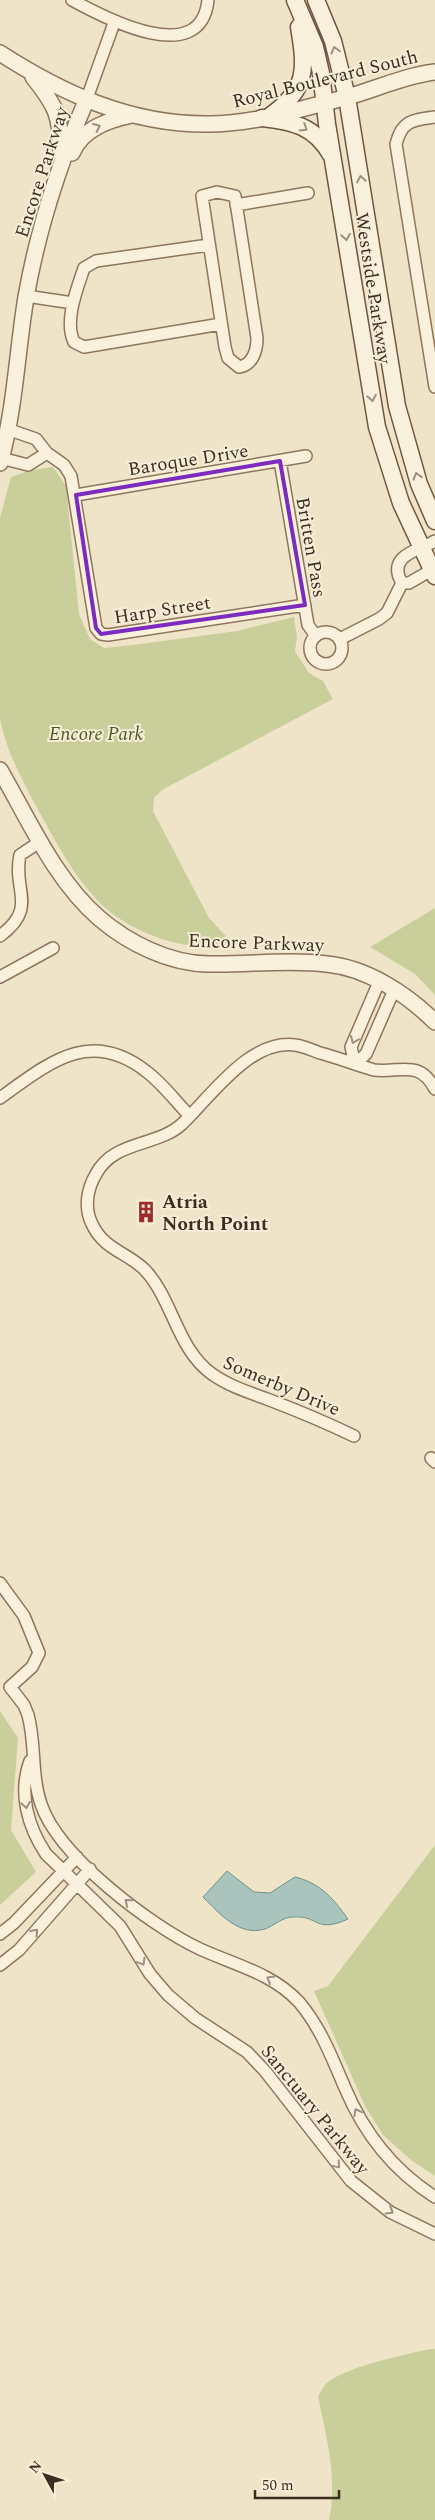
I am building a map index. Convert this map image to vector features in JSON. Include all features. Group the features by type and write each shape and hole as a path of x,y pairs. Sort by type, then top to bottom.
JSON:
{"main road":[{"name":"Westside Parkway","path":"294,0 314,48 321,72 333,161 376,420 395,485 428,545 434,571"},
{"path":"266,117 289,102 304,71 304,54 294,0"},
{"name":"Westside Parkway","path":"316,0 333,41 347,97 397,406 419,484 435,521"},
{"path":"266,117 302,125 321,142 333,161"}],"street":[{"path":"72,0 114,22 162,35 177,35 197,28 207,13 208,0"},
{"path":"86,101 114,22"},
{"name":"Royal Boulevard South","path":"0,53 29,72 86,101 166,121 206,124 266,117 347,97 400,80 435,72"},
{"path":"29,72 56,108 60,122 62,161"},
{"name":"Encore Parkway","path":"1,460 26,296 45,211 62,161 86,101"},
{"path":"45,211 76,144 85,134 96,127 136,115"},
{"path":"435,117 412,120 400,130 396,144 435,387"},
{"path":"217,192 234,196 236,205 257,338 253,358 245,366 240,367 228,358 221,324 202,196 217,192"},
{"path":"236,205 308,194"},
{"path":"209,244 96,261 84,268 74,303 71,337 74,342 84,347 221,324"},
{"path":"26,296 74,303"},
{"name":"Harp Street","path":"7,429 27,434 36,439 46,453 64,465 71,476 76,495 96,628 101,634 108,635 305,605"},
{"path":"1,460 28,465 46,453"},
{"name":"Baroque Drive","path":"76,495 306,456"},
{"name":"Britten Pass","path":"280,461 308,625 316,636"},
{"path":"428,545 402,558 398,568 398,576 402,582 409,583 434,571"},
{"path":"337,637 372,623 387,613 402,582"},
{"path":"325,632 337,637 342,648 339,658 325,664 315,659 310,650 316,636 325,632"},
{"name":"Encore Parkway","path":"0,770 59,871 98,918 122,935 150,950 177,959 207,964 291,961 329,964 364,974 394,990 415,1003 435,1022"},
{"path":"0,936 15,924 21,910 23,895 17,867 20,856 41,841"},
{"path":"0,977 53,948"},
{"path":"379,982 350,1047 355,1064 366,1054 394,990"},
{"path":"364,1016 380,1022"},
{"name":"Somerby Drive","path":"354,1436 324,1421 230,1385 211,1373 197,1359 184,1340 156,1284 145,1270 114,1250 99,1237 91,1223 86,1207 89,1191 101,1166 127,1148 173,1130 190,1116 246,1059 266,1048 297,1045 386,1072 414,1069 423,1074 435,1089"},
{"path":"0,1098 60,1058 81,1051 98,1051 114,1053 132,1060 149,1073 190,1116"},
{"path":"0,1583 24,1616 39,1652 32,1667 10,1686 24,1705 28,1714 31,1726 32,1757"},
{"name":"Sanctuary Parkway","path":"32,1757 37,1790 46,1818 77,1857 135,1908 170,1932 200,1949 262,1974 286,1990 309,2015 319,2030 356,2112 371,2135 396,2167 435,2197"},
{"name":"Sanctuary Parkway","path":"32,1757 27,1770 25,1789 29,1819 37,1840 63,1872 120,1926 150,1974 168,1995 195,2018 246,2052 265,2071 351,2181 390,2212 435,2234"},
{"path":"0,1934 14,1923 77,1857"},
{"path":"0,1965 19,1950 78,1885 90,1869"}],"highlighted area":[{"path":"280,461 305,605 101,634 96,628 76,495"}],"green space":[{"name":"Encore Park","path":"53,467 66,486 79,614 90,639 104,648 133,645 237,631 294,617 297,637 295,651 309,673 323,681 333,699 162,790 154,798 153,811 209,918 225,935 228,945 194,946 158,938 124,922 109,911 88,890 66,859 22,780 11,755 0,718 0,518 11,477 31,470"},
{"path":"435,908 435,995 415,974 370,947"},
{"path":"0,1711 18,1738 11,1830 36,1872 0,1905"},
{"path":"435,1845 435,2176 411,2160 383,2135 365,2106 314,1991 328,1986"},
{"path":"435,2349 435,2520 329,2520 332,2473 318,2396 323,2387 336,2377 361,2367"}],"water":[{"path":"227,1871 254,1892 270,1893 295,1877 312,1883 337,1904 348,1919 329,1925 301,1917 293,1917 285,1918 265,1929 256,1931 238,1927 203,1897"}],"place":[{"name":"Atria North Point","path":"146,1212"}]}
